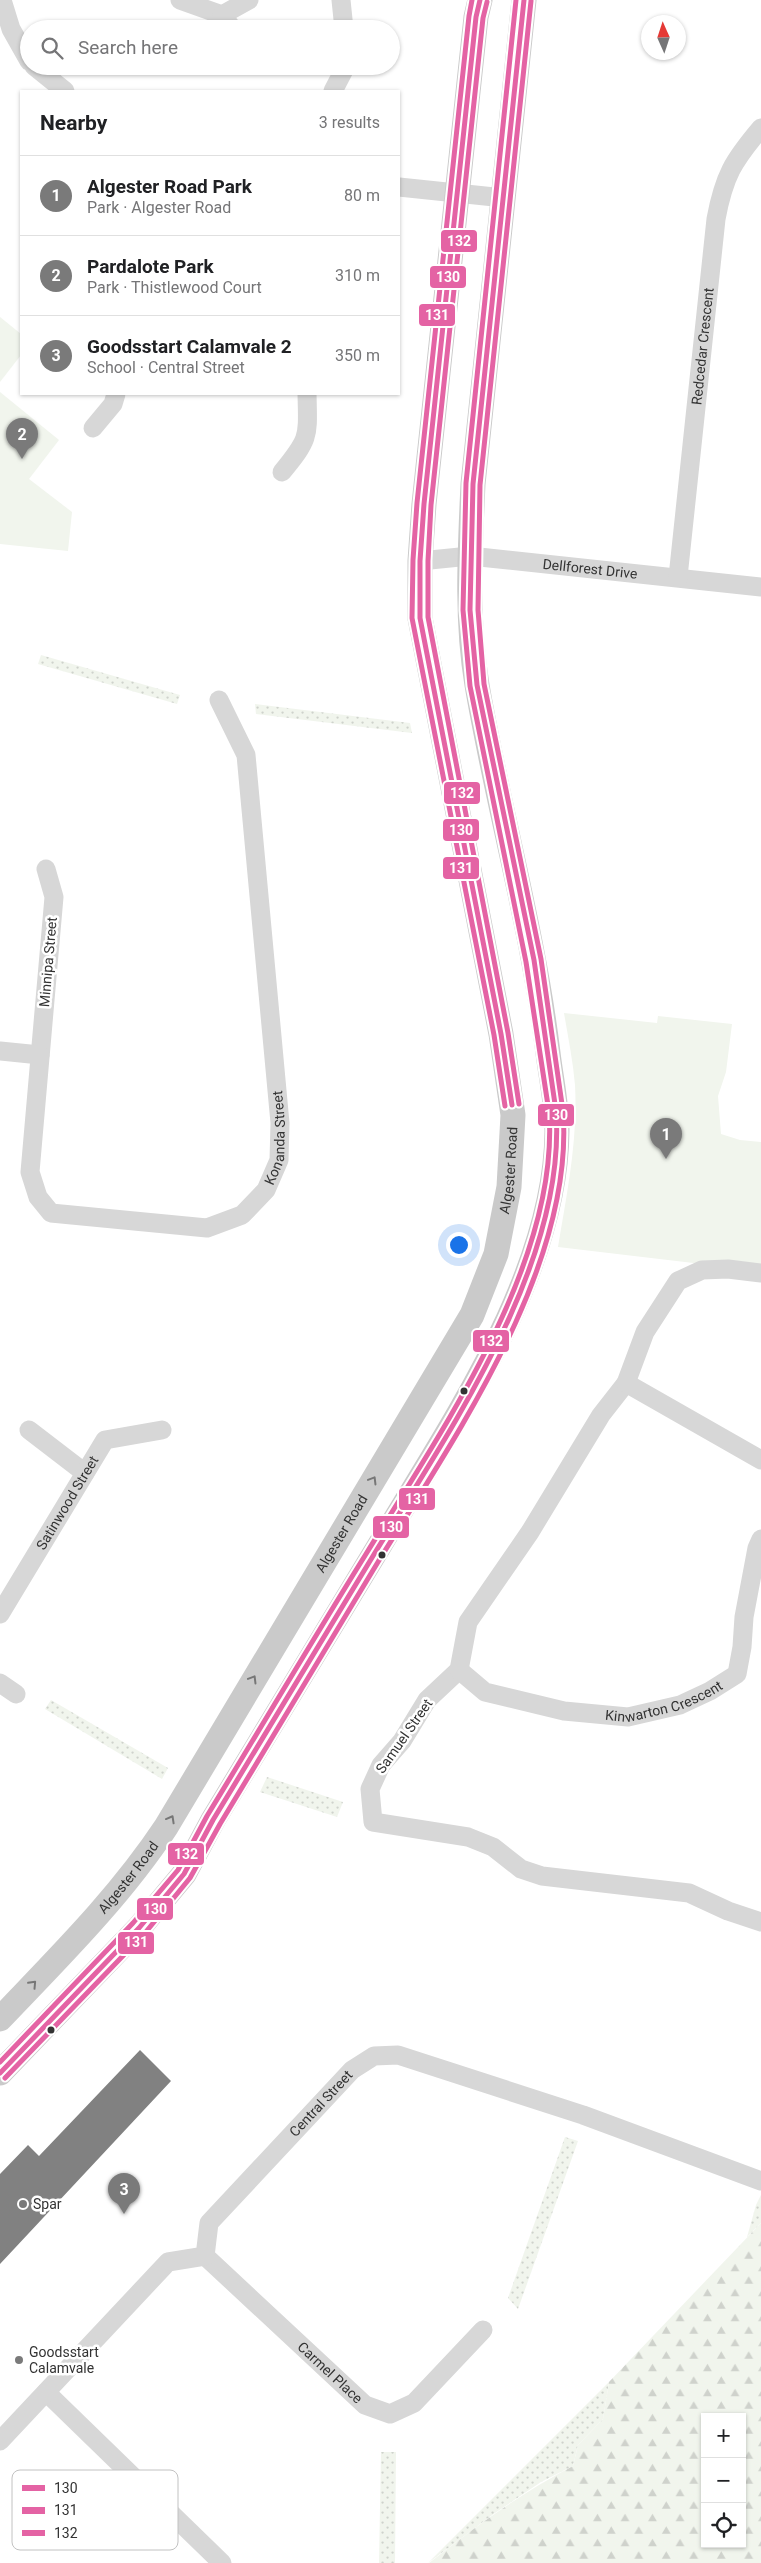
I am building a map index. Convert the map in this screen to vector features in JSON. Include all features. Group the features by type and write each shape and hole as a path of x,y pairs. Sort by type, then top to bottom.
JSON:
{"main road":[{"name":"Algester Road","path":"0,2019 91,1923 141,1865 166,1827 472,1315 496,1254 509,1187 513,1115 501,1034 420,618 420,561 457,192 476,17 480,0"},
{"path":"0,2073 139,1928 184,1874 213,1820 440,1445 503,1330 529,1265 551,1197 557,1130 540,987 477,682 471,618 470,556 474,484 524,0"}],"street":[{"path":"2,0 11,29 20,45"},
{"path":"180,0 223,20"},
{"path":"229,20 249,0"},
{"path":"341,0 343,20"},
{"path":"45,75 64,90"},
{"path":"334,90 341,75"},
{"name":"Redcedar Crescent","path":"678,577 716,219 722,186 741,152 761,128"},
{"path":"400,187 504,198"},
{"path":"92,428 113,404 116,395"},
{"path":"282,472 303,446 308,428 307,395"},
{"name":"Dellforest Drive","path":"420,561 470,556 761,586"},
{"name":"Konanda Street","path":"40,1056 30,1172 38,1197 52,1213 206,1228 242,1216 266,1190 279,1160 280,1124 247,765 246,755 219,700"},
{"name":"Minnipa Street","path":"40,1056 54,897 46,869"},
{"path":"0,1051 40,1056"},
{"path":"459,1670 468,1622 530,1532 601,1415 626,1383 645,1332 678,1281 702,1270 728,1269 761,1273"},
{"path":"626,1383 761,1460"},
{"path":"29,1430 85,1473"},
{"name":"Satinwood Street","path":"2,1608 105,1440 162,1430"},
{"name":"Kinwarton Crescent","path":"459,1670 485,1692 564,1711 628,1717 680,1705 710,1691 737,1674 742,1647 744,1617 757,1548 761,1538"},
{"name":"Samuel Street","path":"459,1670 427,1700 402,1741 381,1765 370,1789 372,1822 468,1837 493,1847 521,1869 542,1876 689,1893 761,1922"},
{"path":"0,1683 16,1694"},
{"name":"Central Street","path":"205,2256 209,2223 352,2070 374,2056 398,2055 583,2114 761,2181"},
{"path":"0,2441 168,2262 205,2256"},
{"name":"Carmel Place","path":"205,2256 365,2405 390,2414 414,2403 482,2330"},
{"path":"46,2392 126,2470"},
{"path":"178,2520 222,2563"}],"green space":[{"path":"0,317 20,333 20,356 0,382"},
{"path":"0,392 59,440 29,479 72,512 68,551 0,544"},
{"path":"41,655 180,695 177,704 38,664"},
{"path":"255,704 410,723 412,733 256,714"},
{"path":"564,1013 657,1023 658,1016 732,1024 726,1072 718,1096 721,1134 740,1140 761,1142 761,1271 558,1247 571,1166 576,1106 573,1067"},
{"path":"51,1700 168,1768 162,1779 45,1709"},
{"path":"267,1777 343,1802 337,1817 260,1792"},
{"path":"565,2137 578,2141 518,2309 508,2298"},
{"path":"761,2195 761,2223 747,2237 756,2205"},
{"path":"761,2223 761,2563 429,2563 499,2511 535,2487 573,2466 578,2445 603,2419 609,2382"},
{"path":"609,2382 603,2419 578,2445 573,2466 541,2482 495,2513 428,2563"},
{"path":"381,2452 396,2452 395,2563 379,2563"}],"building":[{"path":"140,2050 171,2081 0,2264 0,2174 28,2145 39,2156"}],"transit line":[{"name":"131","path":"472,0 417,503 413,560 412,618 494,1035 505,1106"},
{"name":"130","path":"480,0 476,17 424,504 420,561 420,618 501,1034 512,1105"},
{"name":"132","path":"0,2062 133,1923 178,1870 207,1816 460,1400 490,1343 516,1285 536,1227 547,1169 549,1112 526,962 470,686 463,610 466,483 516,0"},
{"name":"130","path":"0,2073 139,1928 184,1874 213,1820 467,1400 497,1344 523,1286 543,1227 554,1169 556,1111 534,960 477,685 470,610 473,484 524,0"},
{"name":"131","path":"5,2078 145,1933 190,1878 220,1824 378,1562 442,1460 474,1404 504,1347 530,1288 550,1229 562,1169 563,1111 541,959 484,684 478,610 480,485 531,1"},
{"name":"132","path":"487,2 483,18 431,505 428,617 508,1033 519,1104"}],"place":[{"name":"Pardalote Park","path":"22,459"},
{"name":"Algester Road Park","path":"666,1159"},
{"name":"Spar","path":"23,2204"},
{"name":"Goodsstart Calamvale 2","path":"124,2214"},
{"name":"Goodsstart Calamvale","path":"19,2360"}]}
